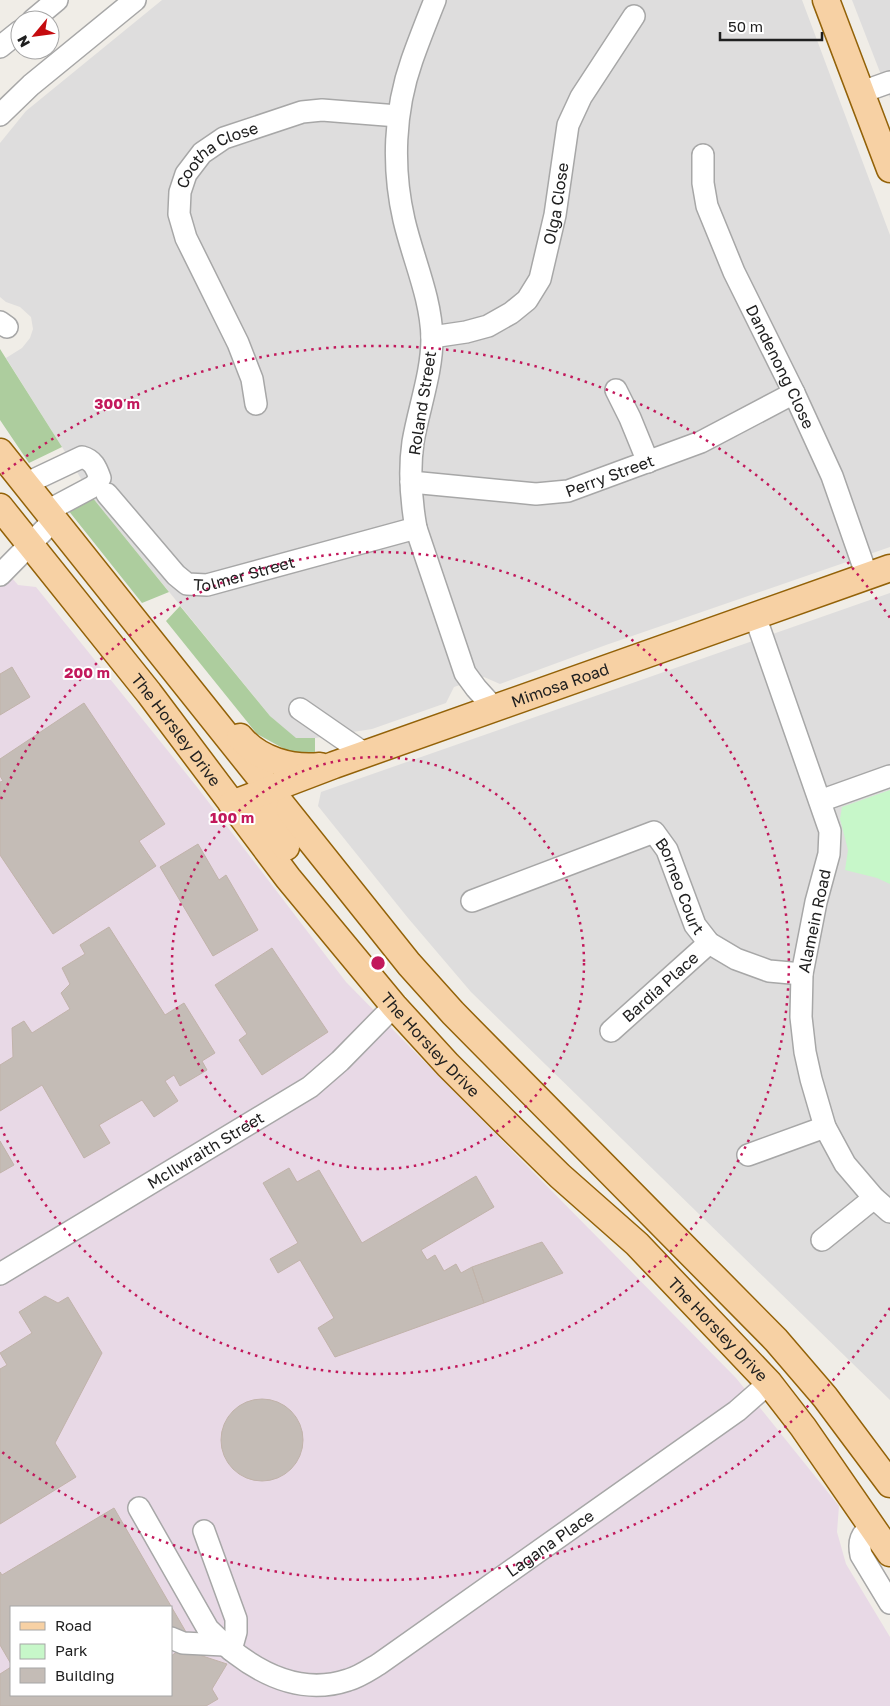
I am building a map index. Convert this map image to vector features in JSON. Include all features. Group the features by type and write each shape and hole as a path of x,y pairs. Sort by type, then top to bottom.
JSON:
{"main road":[{"path":"826,0 890,169"},
{"name":"The Horsley Drive","path":"0,452 409,964 453,1013 776,1340 825,1397 890,1484"},
{"name":"The Horsley Drive","path":"0,507 149,693 288,878 394,1006 448,1065 513,1130 560,1176 637,1244 769,1383 881,1526 890,1553"},
{"name":"Mimosa Road","path":"232,804 334,765 879,572"},
{"path":"158,650 211,700 245,743 257,752 273,761 307,768 334,765"},
{"path":"269,789 264,801 264,814 268,826 331,905 394,1006"},
{"path":"854,1436 881,1497 879,1509 881,1526"}],"street":[{"path":"45,10 57,0"},
{"path":"0,115 31,85 135,0"},
{"name":"Roland Street","path":"435,0 411,61 398,116 396,150 397,178 404,220 426,297 432,337 429,368 413,442 412,506 416,528 465,673 494,708"},
{"name":"Olga Close","path":"432,337 466,332 488,326 511,313 527,300 540,279 555,215 568,125 582,97 634,16"},
{"path":"0,47 10,38"},
{"path":"862,92 890,82"},
{"name":"Cootha Close","path":"256,404 252,380 238,343 186,238 181,222 179,214 180,192 186,174 202,153 224,138 302,112 322,110 398,116"},
{"name":"Dandenong Close","path":"703,155 703,183 707,206 734,272 879,572"},
{"path":"616,390 648,462"},
{"name":"Perry Street","path":"411,482 536,494 568,490 701,442 794,394"},
{"path":"0,575 30,543 51,515 94,486 100,478 96,467 90,459 82,457 25,484"},
{"name":"Tolmer Street","path":"107,494 176,575 187,584 207,584 416,528"},
{"name":"Alamein Road","path":"755,616 830,831 829,854 816,902 802,974 801,1017 805,1052 811,1080 824,1126 845,1164 874,1198 890,1212"},
{"path":"300,709 365,754"},
{"path":"820,801 890,776"},
{"name":"Borneo Court","path":"472,901 654,832 667,850 695,925 709,943 736,959 769,971 802,974"},
{"name":"Bardia Place","path":"611,1031 709,943"},
{"name":"McIlwraith Street","path":"0,1274 310,1087 340,1061 394,1006"},
{"path":"748,1155 824,1126"},
{"path":"822,1240 874,1198"},
{"name":"Lagana Place","path":"139,1508 208,1629 228,1648 259,1669 280,1680 294,1684 322,1686 349,1680 379,1664 737,1410 769,1383"},
{"path":"881,1526 866,1530 861,1537 859,1545 861,1555 890,1603"},
{"path":"172,1638 183,1643 228,1648 236,1632 236,1619 204,1531"}],"shaded area":[{"path":"162,0 802,0 890,235 890,547 606,645 500,684 484,677 454,687 446,703 372,729 296,739 270,716 92,497 6,358 22,348 30,338 33,329 31,317 20,307 6,302 0,297 0,143 26,111"},
{"path":"852,0 890,0 890,98"},
{"path":"0,564 18,585 36,587 197,787 346,982 736,1378 839,1506 837,1532 846,1564 890,1637 890,1706 0,1706"},
{"path":"890,593 890,1400 471,992 408,918 318,806 321,792"}],"green space":[{"path":"0,349 62,447 29,463 0,420"},
{"path":"92,497 169,592 142,603 68,510"},
{"path":"180,606 270,716 296,738 315,738 315,752 290,752 257,734 166,621"},
{"path":"890,790 890,884 877,878 845,870 848,850 840,819 842,807"}],"building":[{"path":"12,667 30,697 0,715 0,674"},
{"path":"84,703 165,824 139,841 156,866 53,934 0,855 0,782 3,781 0,776 0,759"},
{"path":"198,844 219,880 226,875 258,930 213,956 160,867"},
{"path":"109,927 165,1015 184,1003 215,1053 202,1061 207,1070 180,1086 174,1075 165,1081 178,1101 154,1117 142,1100 99,1125 110,1143 84,1158 42,1085 0,1111 0,1065 13,1057 12,1028 24,1021 32,1033 70,1009 61,993 70,984 62,968 85,954 80,945"},
{"path":"272,948 328,1032 262,1075 239,1040 247,1034 215,985"},
{"path":"0,1141 14,1165 0,1173"},
{"path":"289,1168 297,1182 319,1170 362,1243 476,1176 494,1207 421,1250 427,1260 435,1255 444,1271 456,1264 461,1273 472,1267 484,1303 335,1357 318,1328 334,1318 300,1260 278,1273 270,1259 298,1243 263,1183"},
{"path":"542,1242 563,1273 484,1303 472,1267"},
{"path":"45,1296 58,1303 68,1297 102,1353 55,1443 76,1477 0,1524 0,1369 7,1365 0,1353 32,1333 19,1312"},
{"path":"262,1399 278,1402 291,1411 300,1424 303,1440 300,1456 291,1469 278,1478 262,1481 246,1478 233,1469 224,1456 221,1440 224,1424 233,1411 246,1402"},
{"path":"114,1508 171,1606 10,1606 10,1662 0,1645 0,1572 2,1575"},
{"path":"172,1608 186,1632 178,1646 172,1649"},
{"path":"181,1649 227,1664 212,1689 218,1699 206,1706 0,1706 0,1674 10,1668 10,1696 172,1696 172,1655"}]}
